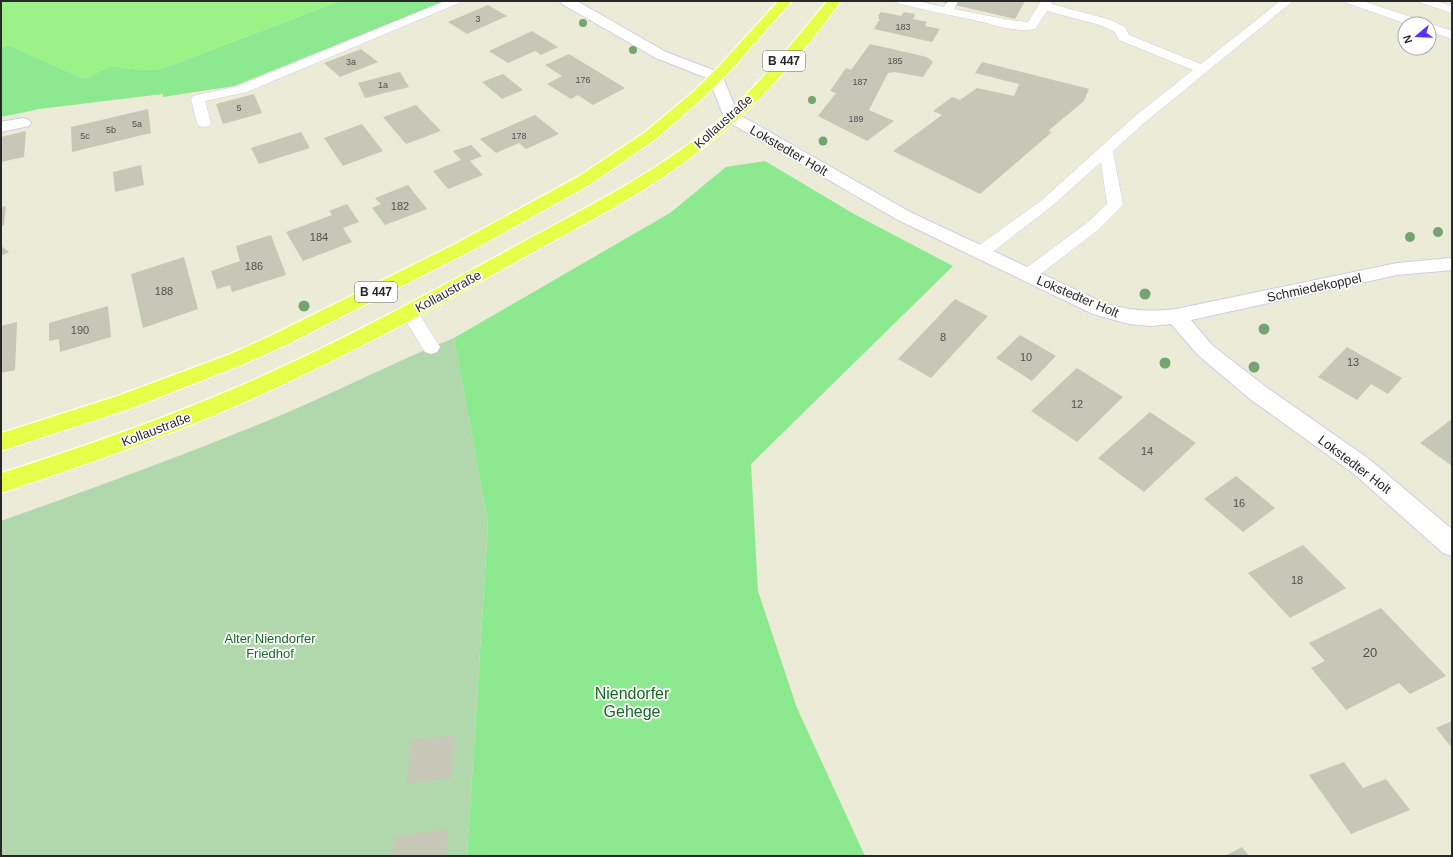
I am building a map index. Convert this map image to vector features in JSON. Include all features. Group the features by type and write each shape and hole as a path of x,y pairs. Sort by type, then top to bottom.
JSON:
{"main road":[{"name":"B 447","path":"1,442 124,402 237,359 279,340 462,248 584,180 651,135 693,98 716,76 785,1"},
{"name":"Kollaustraße","path":"1,483 130,440 194,415 311,362 410,313 644,182 688,152 731,117 777,69 834,1"}],"street":[{"path":"567,1 661,55 716,76 731,117"},
{"name":"Lokstedter Holt","path":"731,117 904,216 1100,309 1129,318 1151,320 1176,316 1205,350 1258,393 1361,466 1434,527 1452,546"},
{"path":"1,127 22,123"},
{"name":"Schmiedekoppel","path":"1176,316 1397,269 1429,264 1452,264"}],"lane":[{"path":"204,123 198,99 242,89 455,1"},
{"path":"901,1 926,4 947,11 1009,24 1031,26 1045,4 1104,22 1121,30 1123,37 1202,69"},
{"path":"947,11 954,1"},
{"path":"980,253 1046,203 1106,149 1287,1"},
{"path":"1352,1 1397,16"},
{"path":"1425,1 1451,10"},
{"path":"1437,30 1452,35"},
{"path":"1028,275 1093,226 1115,204 1106,149"},
{"path":"410,313 431,347"}],"green space":[{"path":"1,1 340,1 161,69 140,70 110,66 85,79 8,45 1,48"},
{"path":"340,1 445,1 234,86 163,97 163,94 39,109 1,117 1,48 8,45 85,79 110,66 140,70 161,69"},
{"name":"Niendorfer Gehege","path":"765,161 854,214 953,266 751,464 758,591 797,708 865,856 467,856 488,524 454,338 670,213 726,167"},
{"name":"Alter Niendorfer Friedhof","path":"454,338 488,524 467,856 1,856 1,521 140,470 279,416"}],"building":[{"path":"938,1 1025,1 1015,19"},
{"path":"488,5 507,16 467,34 448,22"},
{"path":"881,12 901,16 904,12 915,14 913,19 927,22 925,26 940,29 932,42 874,29 880,19 878,19 878,16"},
{"path":"532,31 558,47 541,55 535,51 508,63 489,51"},
{"path":"870,44 927,57 933,62 923,77 894,72 888,73 869,110 894,121 867,141 818,116 836,93 830,91 846,68 851,70"},
{"path":"361,49 378,62 340,77 324,63"},
{"path":"569,54 625,88 593,105 578,95 571,99 547,84 562,76 545,65"},
{"path":"982,62 1089,89 1084,101 1048,131 1052,132 980,194 893,151 942,115 933,111 952,97 960,100 977,88 1014,96 1019,84 975,73"},
{"path":"400,72 409,87 365,98 358,83"},
{"path":"503,74 523,90 502,99 482,82"},
{"path":"254,94 262,113 223,124 216,104"},
{"path":"416,105 441,131 406,144 383,117"},
{"path":"148,109 151,133 72,152 71,127"},
{"path":"535,115 559,134 526,149 519,143 496,153 480,139"},
{"path":"362,124 383,151 343,166 324,138"},
{"path":"26,131 24,157 1,162 1,137"},
{"path":"301,132 310,148 259,164 251,148"},
{"path":"471,145 482,156 470,161 483,175 448,189 433,171 461,160 453,151"},
{"path":"141,165 144,185 115,192 113,172"},
{"path":"408,185 427,209 385,225 372,208 381,204 375,198"},
{"path":"347,204 359,222 343,228 352,242 303,261 286,232 332,215 329,211"},
{"path":"6,206 4,225 1,226 1,207"},
{"path":"271,235 286,275 232,292 230,285 217,289 211,271 240,261 236,246"},
{"path":"1,246 9,252 1,256"},
{"path":"184,257 198,309 143,328 131,274"},
{"path":"955,299 988,316 931,378 898,359"},
{"path":"108,306 111,337 60,352 59,339 49,341 49,323"},
{"path":"17,322 15,370 1,373 1,326"},
{"path":"1020,335 1056,356 1032,381 996,358"},
{"path":"1347,347 1402,378 1388,394 1371,384 1357,400 1318,377"},
{"path":"1077,368 1123,397 1077,442 1031,411"},
{"path":"1150,412 1196,443 1144,492 1098,458"},
{"path":"1452,419 1452,466 1420,443"},
{"path":"1236,476 1275,508 1243,532 1204,499"},
{"path":"1303,545 1346,588 1290,618 1248,573"},
{"path":"1381,608 1446,676 1410,694 1399,683 1346,710 1311,668 1325,661 1309,643"},
{"path":"1452,721 1452,748 1436,728"},
{"path":"455,735 451,778 407,784 411,740"},
{"path":"1344,762 1363,788 1386,779 1410,810 1351,834 1309,775"},
{"path":"448,829 446,856 392,856 395,836"},
{"path":"1242,847 1249,856 1225,856"}]}
